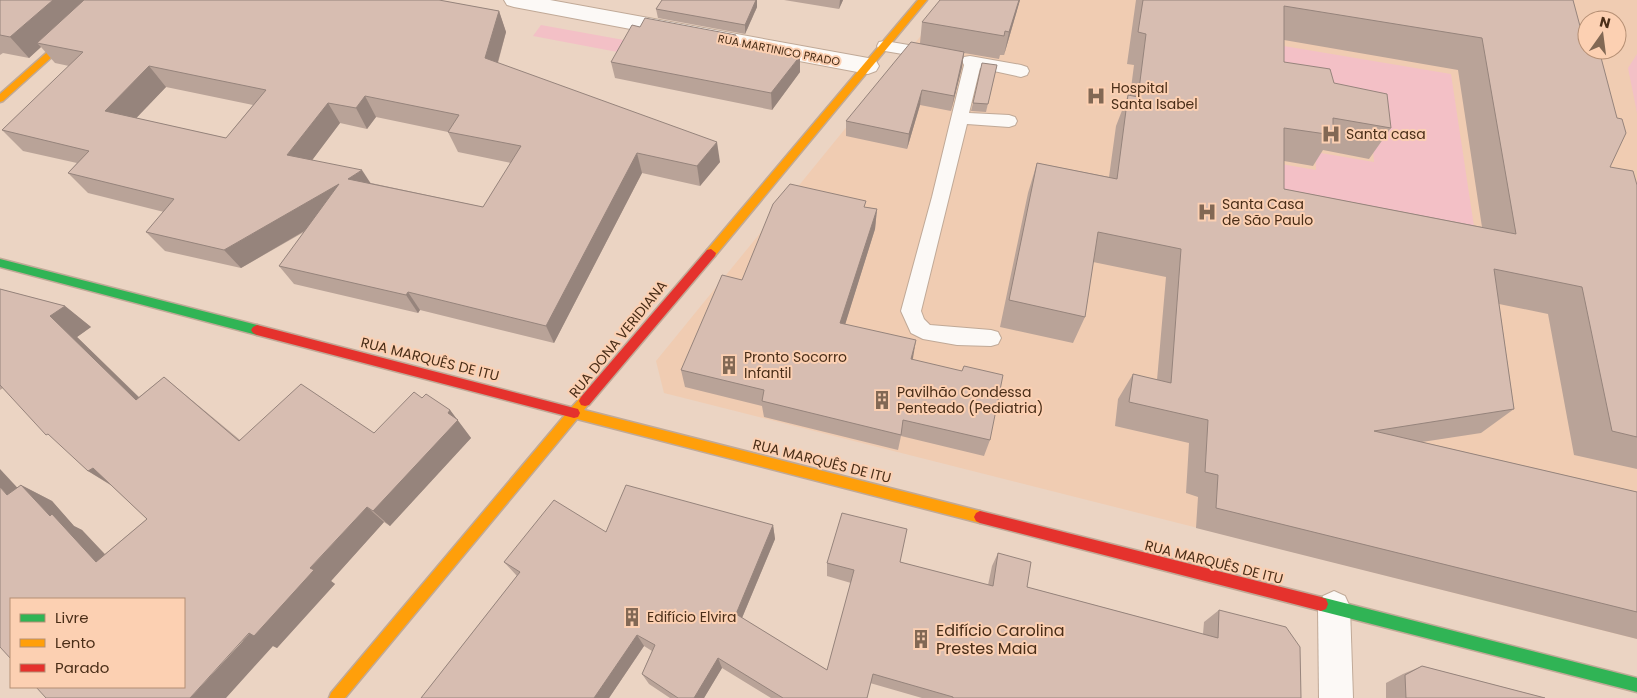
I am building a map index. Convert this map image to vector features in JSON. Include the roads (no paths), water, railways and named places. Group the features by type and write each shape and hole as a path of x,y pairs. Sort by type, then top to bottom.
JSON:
{"street":[{"path":"0,99 111,0"},
{"name":"RUA MARTINICO PRADO","path":"514,0 868,66"},
{"name":"RUA DONA VERIDIANA","path":"336,698 923,0"},
{"name":"RUA MARQUÊS DE ITU","path":"0,263 510,395 576,414 1637,686"},
{"path":"1334,608 1336,698"}],"lane":[{"path":"885,46 1021,71"},
{"path":"973,62 911,311 914,321 922,330 943,334 991,338"},
{"path":"959,118 1009,121"}],"place":[{"name":"Hospital Santa Isabel","path":"1096,96"},
{"name":"Santa casa","path":"1331,134"},
{"name":"Santa Casa de São Paulo","path":"1207,212"},
{"name":"Pronto Socorro Infantil","path":"729,365"},
{"name":"Pavilhão Condessa Penteado (Pediatria)","path":"882,400"},
{"name":"Edifício Elvira","path":"632,617"},
{"name":"Edifício Carolina Prestes Maia","path":"921,639"}]}
